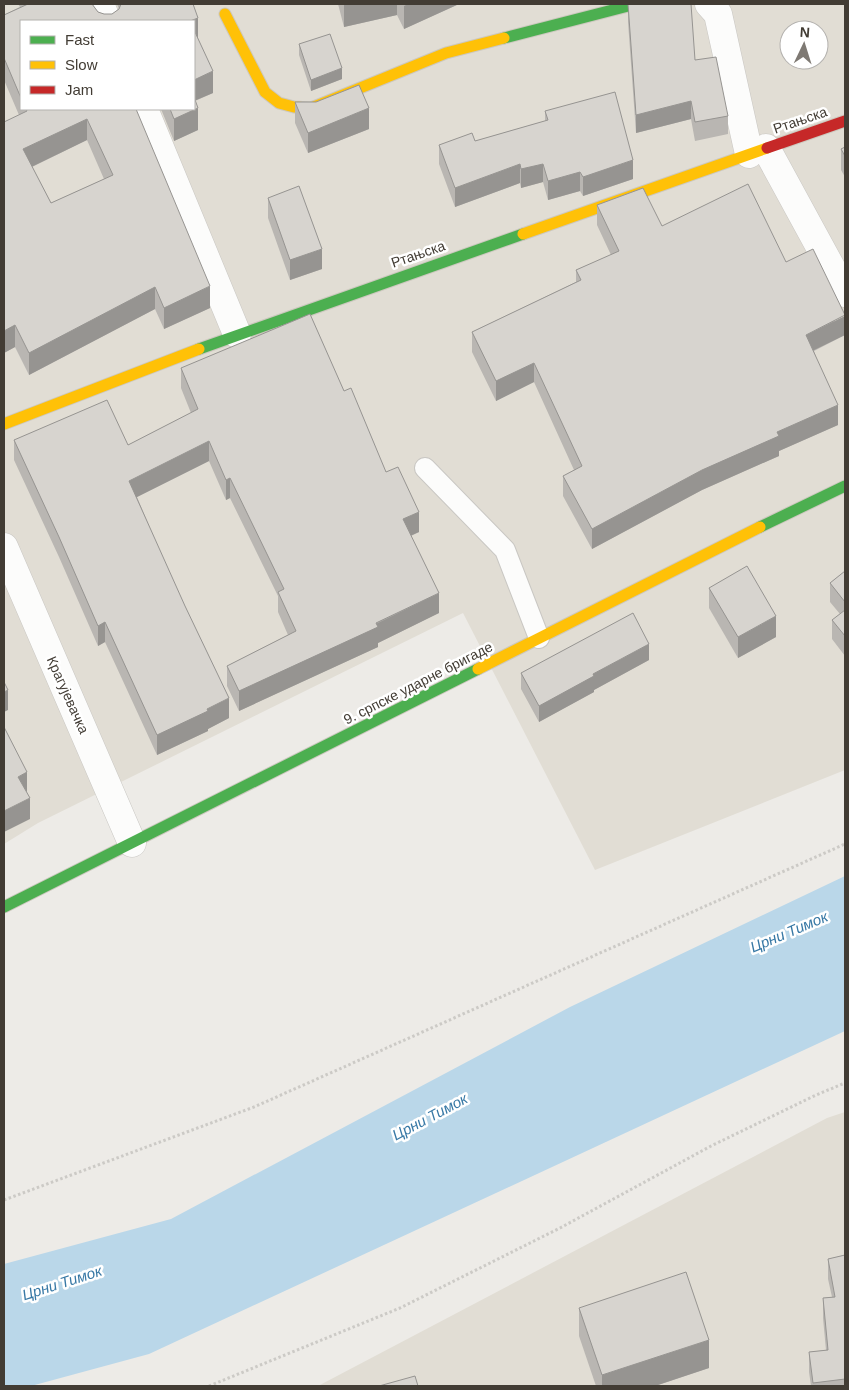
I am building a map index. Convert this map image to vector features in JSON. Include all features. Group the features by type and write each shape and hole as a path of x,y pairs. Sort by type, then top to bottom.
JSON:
{"street":[{"path":"100,4 107,20"},
{"path":"225,14 265,92 279,103 294,107 311,108 446,53 636,4"},
{"path":"709,4 718,14 758,151 845,293"},
{"path":"144,110 237,334"},
{"name":"Ртањска","path":"4,424 237,334 845,121"},
{"name":"9. српске ударне бригаде","path":"4,907 845,486"},
{"name":"Крагујевачка","path":"4,547 132,843"}],"lane":[{"path":"424,468 505,550 540,638"}],"path":[{"path":"4,1200 254,1107 845,844"},
{"path":"210,1386 400,1308 560,1228 711,1146 845,1083"}],"shaded area":[{"path":"4,4 845,4 845,770 595,870 463,613 38,823 4,844"},
{"path":"845,1112 845,1386 318,1386 827,1118"}],"water":[{"name":"Црни Тимок","path":"845,876 845,1031 149,1354 31,1386 4,1386 4,1264 171,1219 570,1007"}],"building":[{"path":"28,4 92,4 98,12 112,14 119,9 121,4 193,4 198,18 193,20 20,20 20,96 4,58 4,15"},
{"path":"628,4 691,4 695,60 716,57 728,116 695,122 691,101 636,115"},
{"path":"195,32 213,71 195,80"},
{"path":"330,34 342,68 311,80 299,44"},
{"path":"359,85 369,108 308,133 295,102 316,102"},
{"path":"615,92 633,160 583,177 580,172 548,181 543,164 521,169 520,164 455,188 439,145 472,133 475,141 548,120 545,111"},
{"path":"26,110 136,110 210,286 164,308 155,287 29,353 15,325 4,331 4,122","holes":["87,119 113,175 51,203 23,149"]},
{"path":"170,110 194,110 174,119"},
{"path":"845,147 845,156 841,149"},
{"path":"748,184 786,262 813,249 845,315 806,335 838,405 777,432 779,436 702,470 592,529 563,476 582,466 534,363 496,381 472,332 581,280 576,270 619,251 597,205 643,188 662,226"},
{"path":"299,186 322,249 290,260 268,198"},
{"path":"310,314 344,391 351,388 386,472 398,467 419,512 403,519 439,593 376,623 378,627 239,691 227,666 296,631 278,592 284,589 230,478 226,480 209,441 129,481 229,698 207,709 208,711 157,735 105,622 98,626 14,440 107,400 128,445 198,409 181,368"},
{"path":"747,566 776,616 738,637 709,588"},
{"path":"845,571 845,602 830,583"},
{"path":"845,610 845,636 832,620"},
{"path":"633,613 649,644 539,706 521,673"},
{"path":"4,682 8,690 4,692"},
{"path":"4,727 27,772 18,777 30,798 4,811"},
{"path":"845,1255 845,1379 813,1383 809,1352 828,1350 823,1298 835,1297 828,1259"},
{"path":"686,1272 709,1340 602,1375 579,1308"},
{"path":"415,1376 418,1386 379,1386"}],"traffic: fast":[{"path":"504,38 636,4"},
{"path":"199,349 523,234"},
{"path":"760,527 845,486"},
{"path":"4,907 478,669"}],"traffic: slow":[{"path":"225,14 265,92 279,103 294,107 311,108 446,53 504,38"},
{"path":"523,234 767,148"},
{"path":"4,424 199,349"},
{"path":"478,669 760,527"}],"traffic: jam":[{"path":"767,148 845,121"}]}
